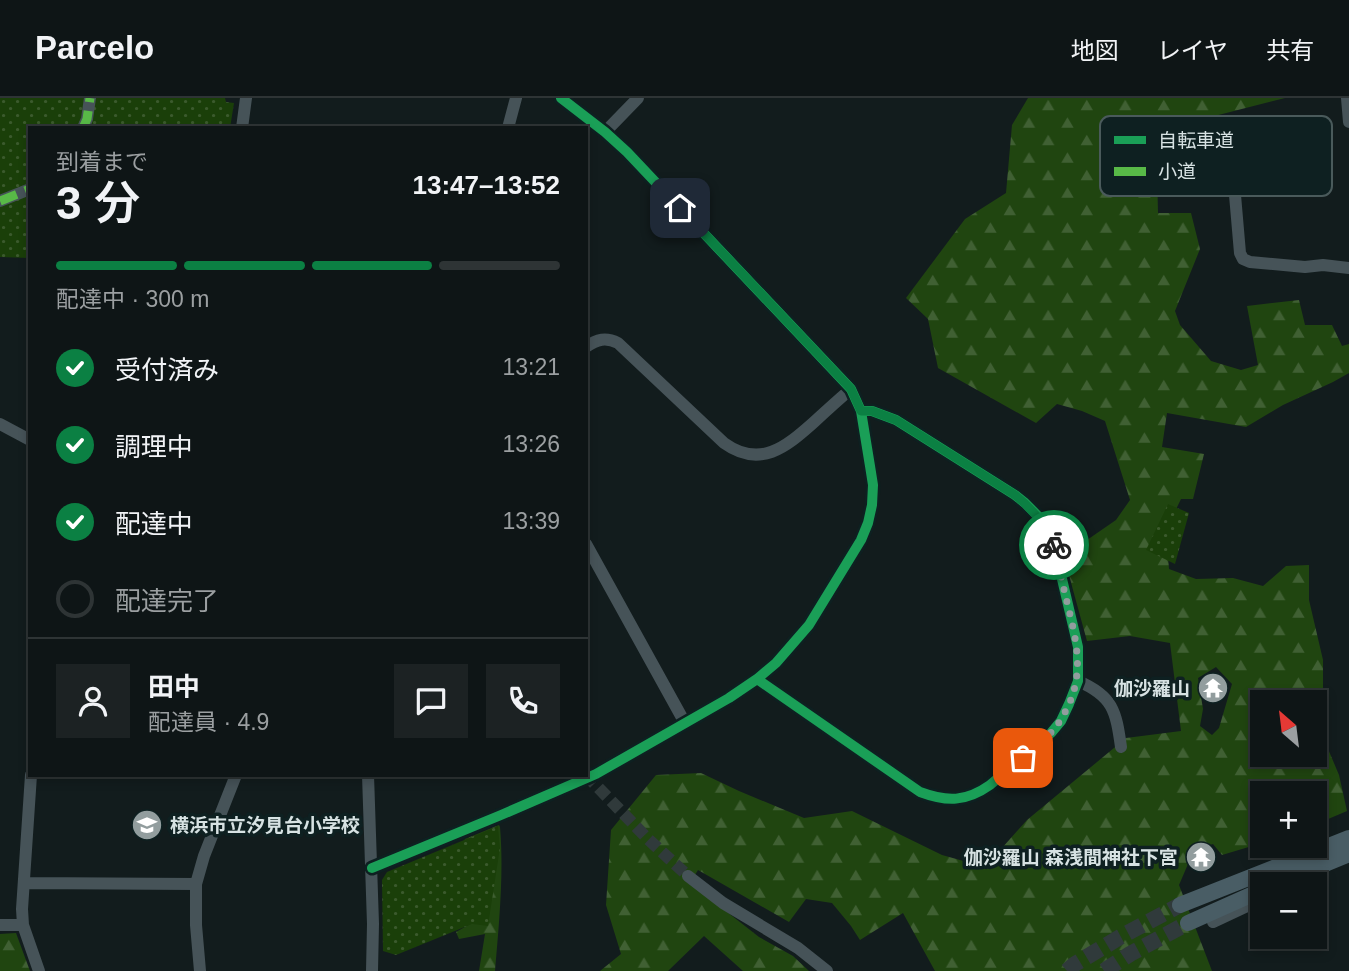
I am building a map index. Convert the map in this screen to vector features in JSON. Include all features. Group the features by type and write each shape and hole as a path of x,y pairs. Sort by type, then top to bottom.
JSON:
{"main road":[{"path":"1180,905 1349,838"},
{"path":"1305,872 1349,854"},
{"path":"1188,923 1250,895"}],"street":[{"path":"84,126 90,98"},
{"path":"242,126 246,98"},
{"path":"509,126 516,98"},
{"path":"372,868 579,782 729,698 757,679 793,645 808,625 868,523 873,485 861,411 851,389 626,152 561,98"},
{"path":"605,132 638,98"},
{"path":"1347,98 1349,122"},
{"path":"0,201 28,191"},
{"path":"1235,196 1240,253 1243,258 1250,262 1349,268"},
{"path":"588,346 603,339 618,343 724,443 732,449 746,453 770,453 781,449 851,389"},
{"path":"757,679 912,787 946,799 959,799 982,791 1039,744 1061,721 1069,704 1077,681 1077,647 1054,545 1039,517 1002,486 896,420 872,411 861,411"},
{"path":"0,424 28,439"},
{"path":"588,548 685,723"},
{"path":"1077,681 1096,689 1110,705 1121,747"},
{"path":"32,777 23,925 39,971"},
{"path":"200,971 196,884 204,856 235,777"},
{"path":"368,777 372,971"},
{"path":"688,876 723,903 798,948 827,971"},
{"path":"24,883 196,884"},
{"path":"1213,922 1250,905"},
{"path":"0,925 23,925"}],"green space":[{"path":"0,98 225,98 226,102 234,103 230,126 28,126 28,258 0,257"},
{"path":"1028,98 1285,98 1215,116 1100,116 1100,196 1158,196 1158,213 1191,213 1200,249 1175,311 1180,325 1211,361 1241,370 1258,365 1247,306 1299,300 1305,325 1332,325 1342,346 1349,344 1349,373 1283,405 1246,427 1167,413 1162,447 1204,454 1193,499 1181,499 1161,540 1168,556 1169,569 1196,579 1233,578 1263,586 1286,566 1309,565 1309,600 1323,660 1323,690 1250,690 1250,767 1327,767 1327,746 1339,775 1347,811 1327,819 1327,781 1250,781 1250,847 1222,855 1213,844 1194,850 1179,885 1212,971 935,971 903,913 860,940 832,903 806,899 789,922 698,870 690,883 759,937 793,956 809,971 743,971 704,936 668,971 600,971 621,954 606,905 611,830 656,775 701,773 804,818 852,811 942,855 985,867 1027,820 1126,738 1181,731 1170,643 1130,636 1087,641 1067,568 1087,540 1116,520 1130,500 1105,421 1057,404 1036,423 938,368 928,319 906,298 965,219 1006,193 1012,125","holes":["1216,667 1232,684 1219,728 1212,735 1200,726 1203,709 1198,678"]},
{"path":"1168,504 1189,513 1175,564 1146,550"},
{"path":"499,825 501,881 495,971 479,971 485,934 459,939 456,932 472,923 454,866 465,839"},
{"path":"498,826 500,848 488,926 472,924 396,955 383,951 382,880 387,872"},
{"path":"16,933 30,971 0,971 0,934"}],"tunnel":[{"path":"588,777 688,876"},
{"path":"1067,971 1120,937 1180,905"},
{"path":"1104,971 1188,923"}],"marked path":[{"path":"84,126 90,98"},
{"path":"0,201 28,190"}],"cycle path":[{"path":"372,868 596,774 729,698 757,679 776,663 809,625 861,540 868,523 873,485 861,411 851,389 627,152 561,98"},
{"path":"757,679 920,792 948,799 981,791 1051,733 1061,721 1078,681 1078,647 1054,545 1039,517 1015,495 896,420 872,411 861,411"}],"way so far":[{"path":"1023,758 1061,721 1077,681 1077,647 1054,545"}],"place":[{"name":"伽沙羅山","path":"1213,688"},
{"name":"横浜市立汐見台小学校","path":"147,825"},
{"name":"伽沙羅山 森浅間神社下宮","path":"1201,857"}],"route":[{"path":"680,208 851,389 861,411 872,411 896,420 1015,495 1039,517 1054,545"}]}
